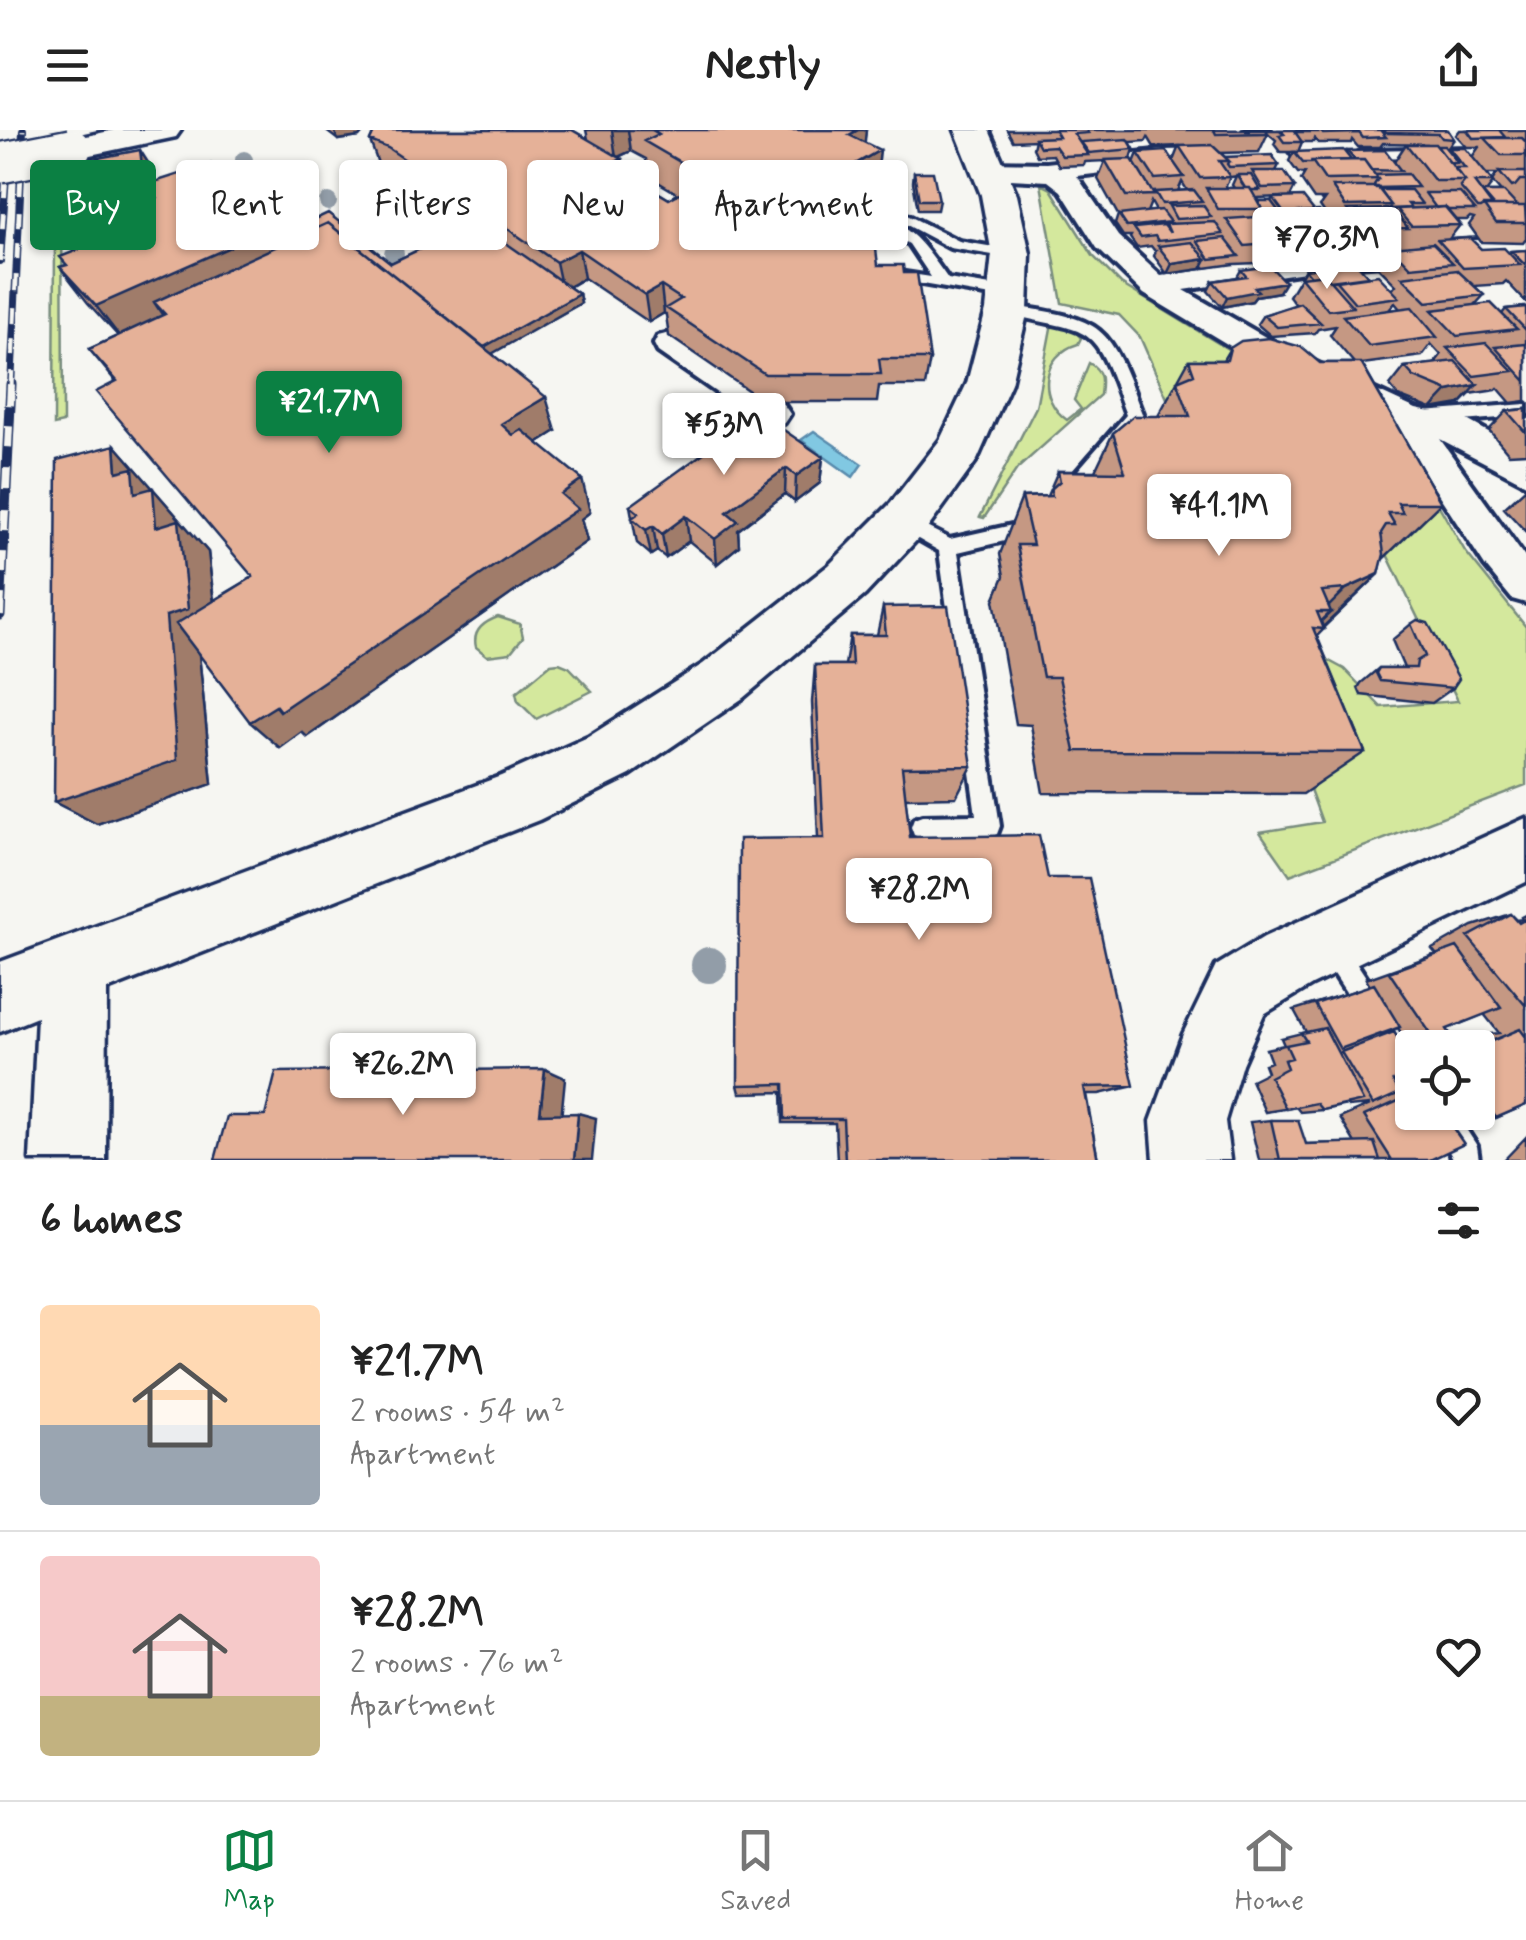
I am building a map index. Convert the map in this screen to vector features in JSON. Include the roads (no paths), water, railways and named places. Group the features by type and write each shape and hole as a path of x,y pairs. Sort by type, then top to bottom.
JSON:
{"street":[{"path":"0,163 119,135 164,130"},
{"path":"1257,130 1284,156 1346,258 1368,284"},
{"path":"981,150 1048,171 1072,186 1106,242 1155,288 1274,357 1408,420 1454,429 1526,470"},
{"path":"68,1160 28,987 517,799 609,756 723,682 847,580 926,535 989,383 1009,286 1007,224 981,150"},
{"path":"1048,171 1164,158 1284,156"},
{"path":"1155,288 1209,275 1346,258 1526,246"},
{"path":"670,344 772,414"},
{"path":"1408,420 1499,554 1526,587"},
{"path":"1192,1160 1188,1121 1208,1060 1240,990 1329,942 1526,848"}],"lane":[{"path":"1349,154 1457,146 1526,151"},
{"path":"908,219 955,244 1009,286 1096,330 1110,349 1135,416 1039,525 926,535 989,826 922,827"},
{"path":"908,238 943,283"},
{"path":"878,270 906,280 1009,286"},
{"path":"1408,420 1526,410"},
{"path":"1329,942 1384,1028"},
{"path":"1451,1130 1468,1156"}],"water":[{"path":"814,431 862,464 853,477 801,440"}],"railway":[{"path":"11,387 23,130"},
{"path":"0,261 8,147"},
{"path":"0,615 11,384"}]}
